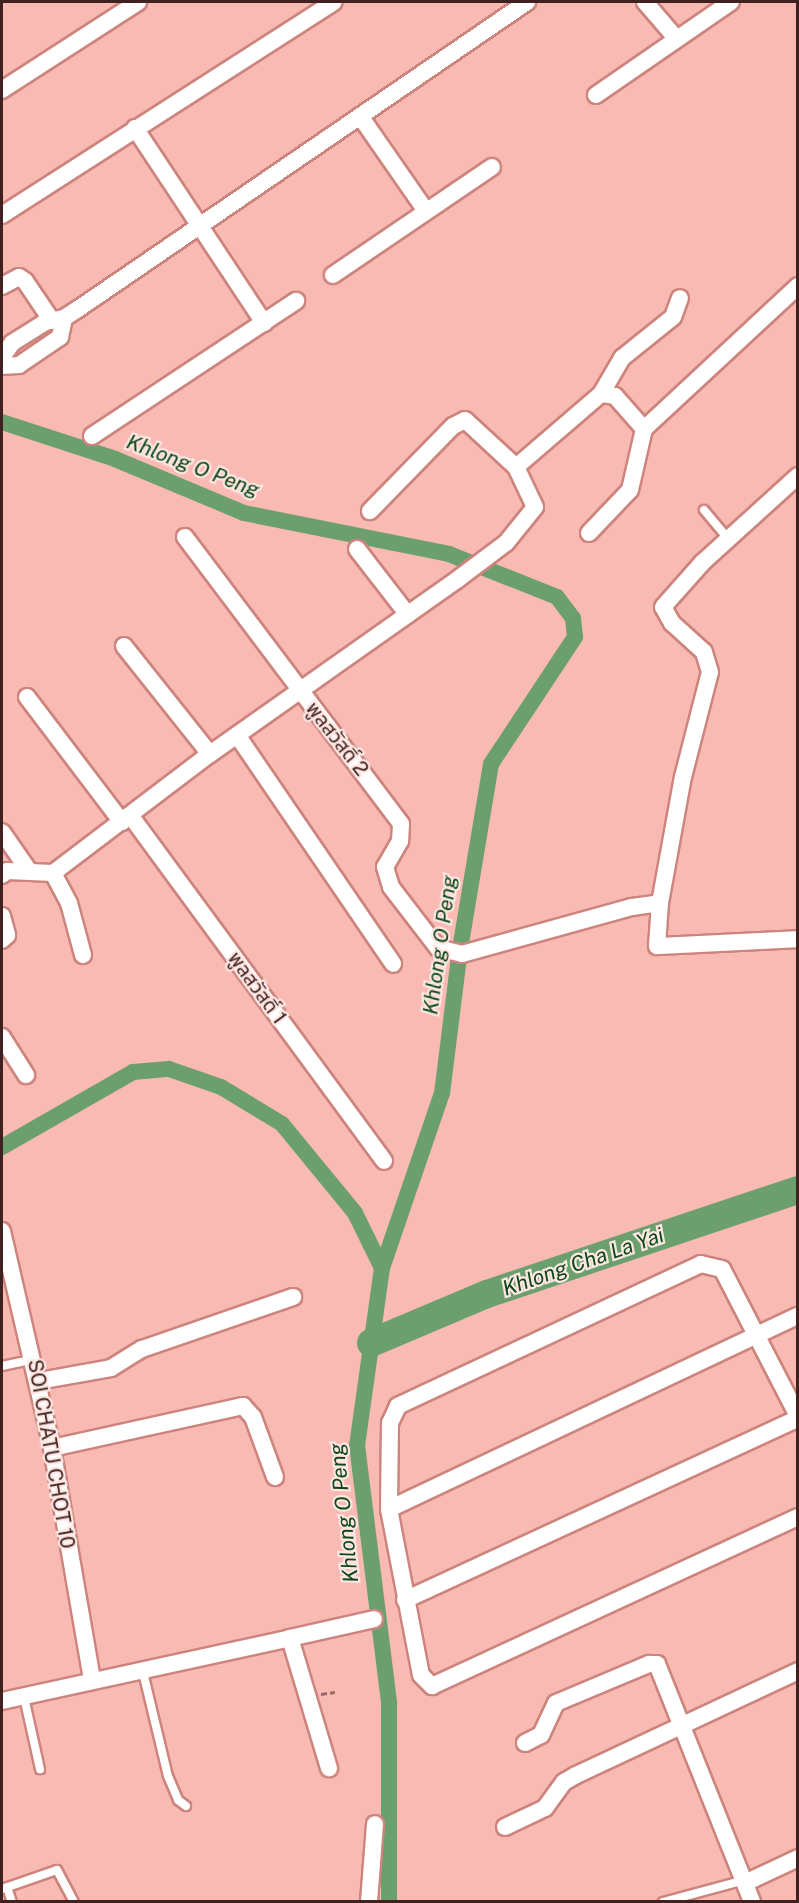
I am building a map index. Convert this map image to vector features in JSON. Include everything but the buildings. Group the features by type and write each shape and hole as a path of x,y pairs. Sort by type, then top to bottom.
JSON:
{"street":[{"path":"2,90 138,2"},
{"path":"2,215 334,2"},
{"path":"2,357 12,343 58,319 200,226 527,2"},
{"path":"645,2 676,38"},
{"path":"596,95 731,2"},
{"path":"360,116 426,211"},
{"path":"135,128 264,323"},
{"path":"333,275 492,167"},
{"path":"2,286 19,277 25,281 58,319 60,337 19,365 2,366"},
{"path":"590,533 630,490 644,429 798,286"},
{"path":"516,467 601,393 622,358 673,317 680,298"},
{"path":"93,436 296,301"},
{"path":"601,393 615,396 644,429"},
{"path":"2,875 29,871 53,873 210,754 506,543 535,507 516,467 468,421 461,421 370,511"},
{"path":"798,476 670,596 663,607 672,623 704,652 710,672 683,777 660,903 657,946 798,939"},
{"name":"พูลสวัสดิ์ 2","path":"185,537 401,824 400,841 384,875 438,948 462,954 632,907 660,903"},
{"path":"357,549 408,615"},
{"path":"124,646 210,754"},
{"name":"พูลสวัสดิ์ 1","path":"27,698 126,819 384,1161"},
{"path":"237,735 393,964"},
{"path":"2,832 29,871"},
{"path":"53,873 69,903 83,955"},
{"path":"2,916 7,935 2,940"},
{"path":"2,1037 26,1075"},
{"name":"SOI CHATU CHOT 10","path":"2,1230 39,1381 92,1679"},
{"path":"405,1600 798,1417 722,1269 701,1264 405,1402 393,1413 389,1509 405,1600 424,1682 439,1685 798,1517"},
{"path":"39,1381 111,1368 142,1349 293,1297"},
{"path":"389,1509 798,1316"},
{"path":"52,1448 243,1406 253,1417 275,1477"},
{"path":"2,1701 92,1679 374,1619"},
{"path":"290,1638 329,1768"},
{"path":"525,1743 541,1735 556,1703 654,1663 661,1670 746,1881 752,1902"},
{"path":"505,1827 544,1808 564,1782 576,1775 798,1671"},
{"path":"369,1902 375,1824"},
{"path":"746,1881 798,1858"}],"lane":[{"path":"704,510 729,539"},
{"path":"2,1366 34,1358"},
{"path":"142,1668 168,1776 178,1800 186,1806"},
{"path":"24,1696 40,1769"},
{"path":"12,1902 4,1888 57,1870 74,1902"},
{"path":"663,1902 746,1881"}],"waterway":[{"name":"Khlong O Peng","path":"2,422 115,459 244,513 449,554 557,597 573,618 575,637 491,764 460,949 442,1093 382,1268 357,1445 389,1703 389,1902"},
{"path":"2,1147 133,1072 169,1069 221,1087 282,1124 355,1213 382,1268"},
{"name":"Khlong Cha La Yai","path":"371,1343 487,1294 798,1190"}]}
